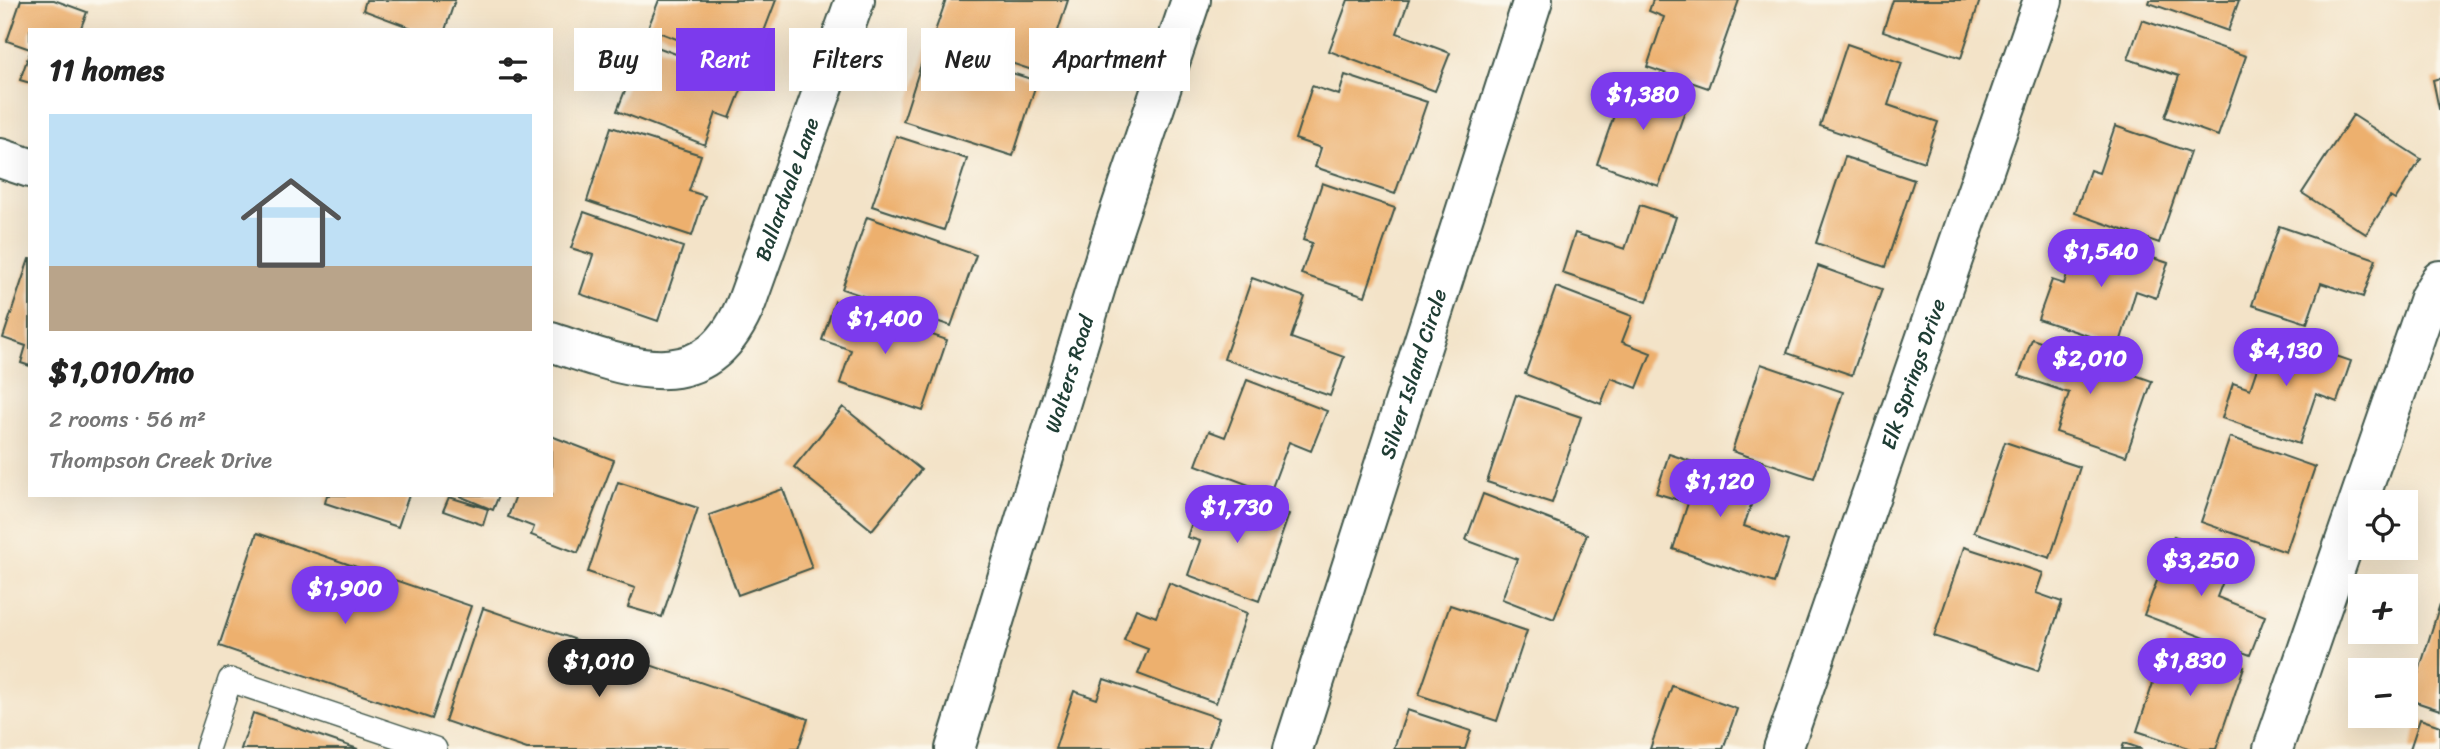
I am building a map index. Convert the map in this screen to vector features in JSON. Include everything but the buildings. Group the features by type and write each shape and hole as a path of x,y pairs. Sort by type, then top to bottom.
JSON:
{"street":[{"name":"Ballardvale Lane","path":"553,343 636,370 667,370 696,362 714,351 739,320 855,0"},
{"name":"Walters Road","path":"955,749 1113,231 1191,0"},
{"name":"Silver Island Circle","path":"1293,749 1534,0"},
{"name":"Elk Springs Drive","path":"1783,749 2043,0"},
{"path":"0,158 28,167"},
{"path":"2273,749 2429,298 2440,280"}],"lane":[{"path":"207,749 230,680 424,747"}]}
